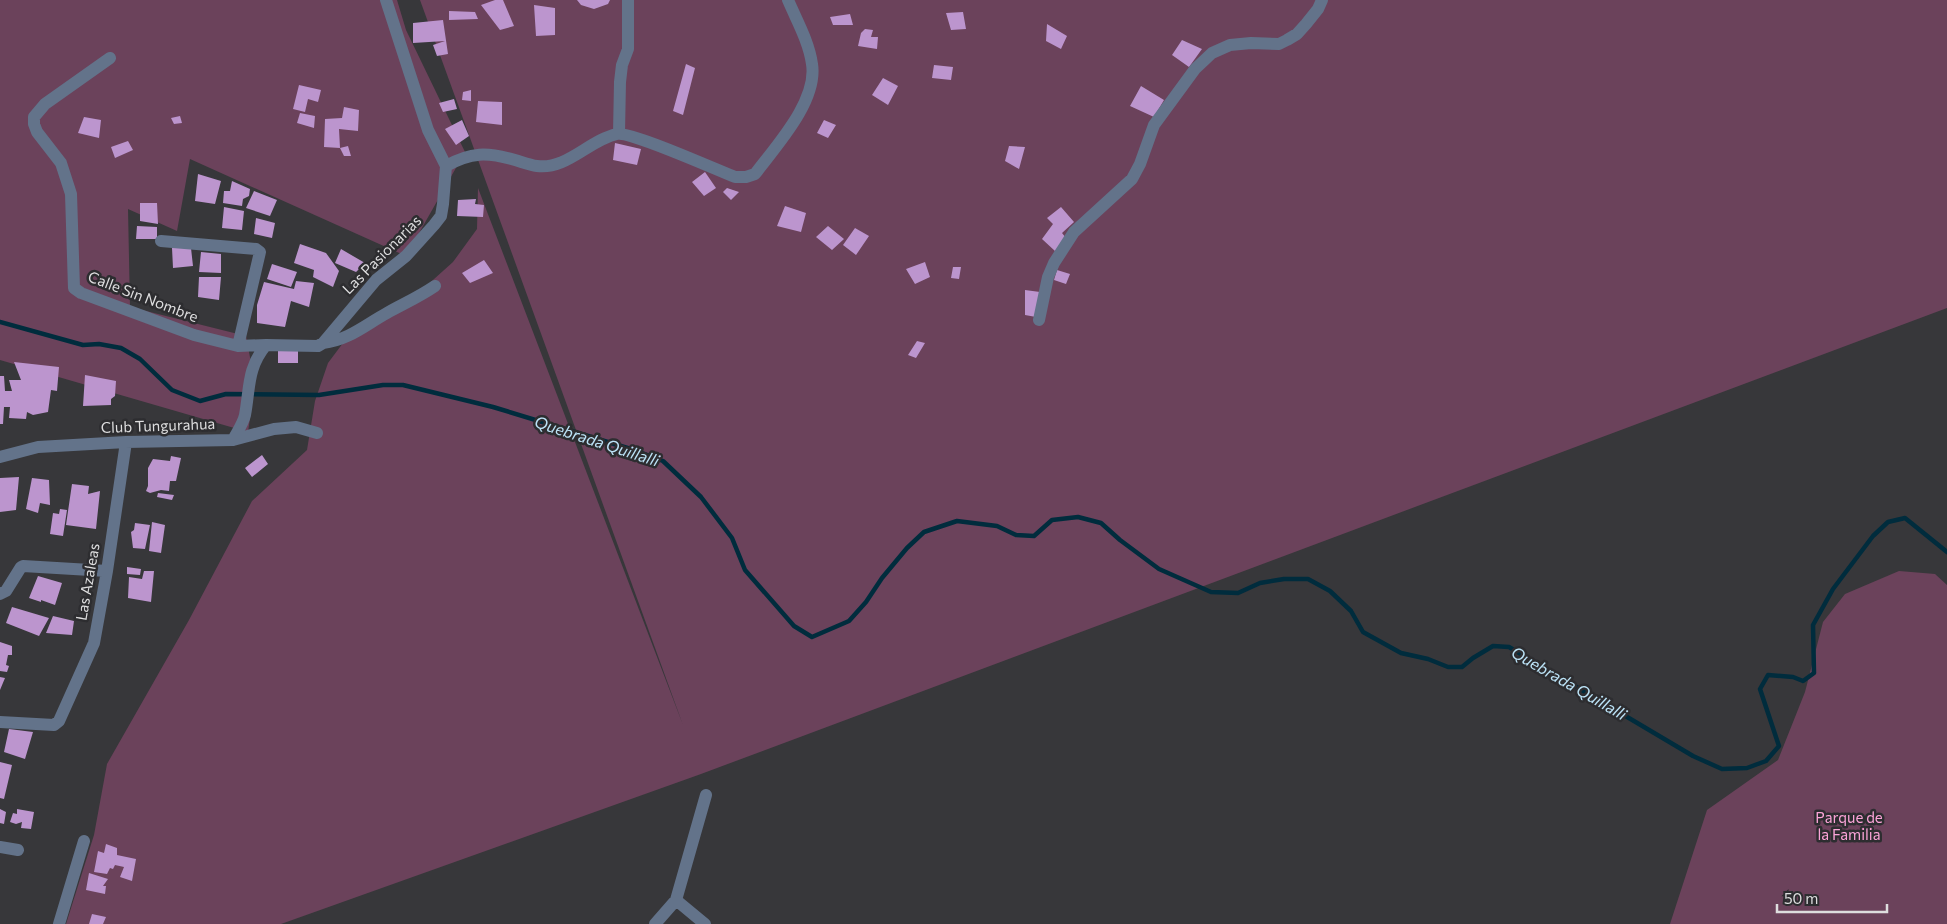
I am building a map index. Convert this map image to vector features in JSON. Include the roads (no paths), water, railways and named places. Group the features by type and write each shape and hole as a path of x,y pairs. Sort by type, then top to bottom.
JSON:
{"street":[{"path":"386,0 400,38 428,130 446,166 476,153 502,156 538,166 554,164 574,156 593,142 619,133 642,139 735,177 746,177 755,174 794,122 812,85 812,66 808,47 788,0"},
{"path":"619,133 620,82 622,65 628,48 628,0"},
{"path":"1039,320 1048,277 1054,263 1074,232 1132,179 1140,164 1154,126 1195,69 1212,53 1230,45 1251,43 1279,44 1288,40 1306,24 1318,9 1322,0"},
{"name":"Calle Sin Nombre","path":"110,58 45,104 34,117 37,132 62,163 71,194 74,288 81,293 194,335 238,346 266,345"},
{"name":"Las Pasionarias","path":"324,343 376,280 406,256 441,216 446,166"},
{"path":"161,241 256,250 260,252 238,346"},
{"path":"233,440 245,418 250,374 257,356 266,345 318,346 336,341 352,335 387,313 416,299 435,286"},
{"name":"Club Tungurahua","path":"0,457 38,447 126,442 233,440 296,426 317,433"},
{"name":"Las Azaleas","path":"0,722 54,725 94,643 107,571 126,442"},
{"path":"0,594 6,591 21,567 24,566 107,571"},
{"path":"655,924 676,900 706,795"},
{"path":"59,924 84,841"},
{"path":"0,847 18,850"},
{"path":"676,900 704,924"}],"waterway":[{"name":"Quebrada Quillalli","path":"0,322 83,345 99,344 121,348 140,359 172,390 200,401 226,394 319,395 383,385 403,385 493,407 634,450 663,461 701,497 732,538 745,570 794,626 812,637 849,621 907,548 924,532 957,521 997,526 1016,535 1034,536 1052,520 1078,517 1101,523 1120,540 1159,569 1211,592 1238,593 1260,583 1284,579 1308,579 1330,591 1351,611 1363,632 1401,653 1428,659 1448,667 1462,667 1493,646 1509,647 1693,756 1722,769 1747,768 1766,761 1779,746 1760,689 1768,675 1793,677 1803,681 1814,673 1813,625 1833,589 1873,536 1888,522 1905,518 1947,552"}],"park label":[{"name":"Parque de la Familia","path":"1849,826"}]}
